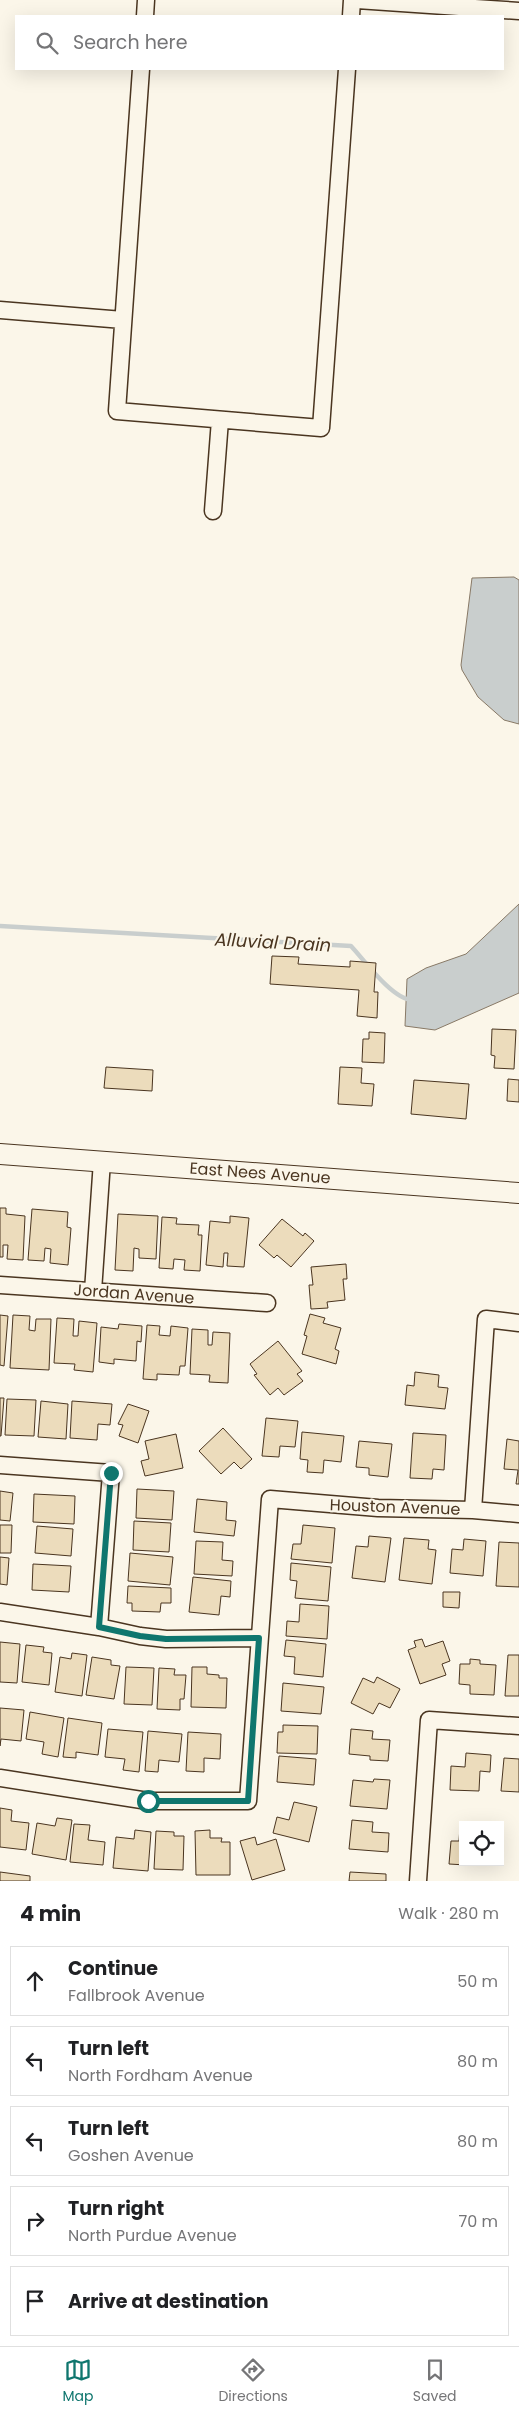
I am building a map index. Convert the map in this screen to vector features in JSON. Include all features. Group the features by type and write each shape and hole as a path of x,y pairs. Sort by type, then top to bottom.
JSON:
{"main road":[{"name":"East Nees Avenue","path":"0,1154 519,1193"}],"street":[{"path":"145,15 146,0"},
{"path":"351,15 352,0"},
{"path":"357,0 519,11"},
{"path":"141,70 117,411 322,428 347,70"},
{"path":"0,310 123,320"},
{"path":"213,511 220,420"},
{"path":"93,1291 102,1161"},
{"name":"Jordan Avenue","path":"0,1285 267,1303"},
{"path":"473,1510 486,1319 519,1323"},
{"path":"0,1465 111,1473 99,1627"},
{"name":"Houston Avenue","path":"259,1638 270,1499 378,1508 473,1510 519,1514"},
{"path":"0,1612 166,1639 259,1638 248,1801 148,1801 0,1778"},
{"path":"418,1881 429,1720 519,1726"}],"shaded area":[{"path":"514,577 519,580 519,724 504,720 478,697 461,665 472,578"},
{"path":"519,904 519,993 435,1030 405,1026 407,979 426,968 466,954"}],"building":[{"path":"272,956 299,957 298,964 350,967 350,961 376,963 374,992 378,992 377,1018 357,1016 359,990 270,984"},
{"path":"492,1029 516,1030 514,1069 494,1068 495,1056 491,1055"},
{"path":"369,1032 385,1033 384,1063 362,1062 363,1039 369,1039"},
{"path":"106,1067 153,1070 152,1091 104,1088"},
{"path":"340,1067 362,1068 361,1083 374,1084 372,1106 338,1104"},
{"path":"508,1079 519,1080 519,1102 507,1101"},
{"path":"414,1080 469,1084 466,1119 411,1114"},
{"path":"0,1208 6,1208 6,1214 25,1216 23,1260 7,1259 8,1245 3,1245 3,1257 0,1257"},
{"path":"32,1209 68,1212 67,1227 71,1228 68,1265 50,1263 51,1249 45,1248 44,1261 28,1260"},
{"path":"118,1214 158,1216 156,1259 139,1258 139,1249 134,1248 133,1271 115,1270"},
{"path":"230,1216 249,1218 244,1267 227,1266 228,1253 224,1253 223,1267 206,1265 210,1221 230,1223"},
{"path":"162,1217 177,1218 176,1224 199,1225 198,1235 202,1235 200,1271 184,1270 185,1260 174,1259 173,1269 159,1268"},
{"path":"282,1219 303,1236 305,1233 314,1241 291,1267 277,1255 274,1258 259,1245"},
{"path":"346,1264 347,1279 343,1279 345,1300 327,1302 328,1308 311,1309 309,1285 313,1285 311,1267"},
{"path":"310,1314 325,1318 323,1323 341,1328 335,1349 339,1351 336,1364 302,1354 307,1336 304,1335"},
{"path":"0,1315 8,1316 4,1366 0,1365"},
{"path":"13,1315 30,1316 29,1330 35,1331 36,1319 51,1319 49,1370 10,1368"},
{"path":"57,1318 74,1319 73,1336 78,1336 79,1321 97,1323 93,1372 74,1370 75,1364 54,1363"},
{"path":"119,1324 142,1326 141,1342 137,1341 136,1361 114,1359 114,1364 99,1362 101,1327 118,1329"},
{"path":"147,1325 160,1326 159,1335 170,1336 171,1326 188,1328 185,1366 180,1366 179,1375 157,1374 157,1380 143,1379"},
{"path":"192,1329 208,1330 208,1345 212,1345 213,1332 230,1333 228,1383 209,1382 210,1375 190,1374"},
{"path":"278,1341 302,1371 297,1374 303,1381 284,1395 278,1388 270,1395 254,1375 257,1374 250,1364"},
{"path":"415,1372 439,1375 438,1387 448,1388 445,1409 405,1405 407,1385 414,1386"},
{"path":"0,1398 4,1398 1,1436 0,1436"},
{"path":"7,1399 36,1400 34,1436 5,1435"},
{"path":"41,1401 68,1404 66,1439 38,1437"},
{"path":"72,1401 112,1404 110,1425 98,1424 97,1440 70,1438"},
{"path":"128,1404 149,1411 138,1443 119,1436 123,1425 118,1424"},
{"path":"266,1418 298,1421 295,1447 280,1446 279,1457 262,1456"},
{"path":"223,1428 252,1459 241,1469 234,1462 221,1474 199,1451"},
{"path":"302,1432 344,1436 341,1462 324,1460 323,1473 307,1472 308,1460 300,1459"},
{"path":"413,1433 446,1435 444,1470 433,1469 432,1479 410,1478"},
{"path":"176,1434 183,1468 145,1476 141,1461 149,1459 145,1441"},
{"path":"507,1439 519,1441 519,1484 516,1484 518,1470 504,1469"},
{"path":"359,1441 392,1444 388,1477 369,1475 369,1468 356,1467"},
{"path":"137,1489 174,1491 172,1520 136,1518"},
{"path":"0,1491 13,1493 10,1521 0,1520"},
{"path":"34,1494 75,1496 74,1524 33,1522"},
{"path":"197,1499 227,1502 226,1520 236,1521 234,1536 194,1532"},
{"path":"134,1521 171,1523 169,1552 133,1550"},
{"path":"0,1525 12,1525 11,1553 0,1553"},
{"path":"303,1525 335,1528 332,1563 291,1559 293,1544 301,1544"},
{"path":"37,1526 73,1529 71,1556 35,1553"},
{"path":"369,1536 391,1538 385,1582 352,1578 356,1546 368,1547"},
{"path":"404,1538 429,1540 428,1549 436,1550 432,1584 399,1580"},
{"path":"464,1539 486,1541 483,1576 450,1573 452,1549 463,1550"},
{"path":"196,1541 223,1542 222,1560 233,1561 232,1576 194,1574"},
{"path":"499,1542 519,1543 519,1587 496,1586"},
{"path":"130,1553 173,1557 170,1585 128,1581"},
{"path":"0,1557 9,1558 7,1585 0,1584"},
{"path":"291,1563 331,1567 328,1601 295,1598 297,1581 290,1580"},
{"path":"33,1564 71,1566 69,1592 32,1590"},
{"path":"193,1577 231,1581 230,1597 221,1596 219,1615 189,1612"},
{"path":"128,1586 171,1588 171,1603 161,1603 160,1612 132,1611 132,1603 127,1603"},
{"path":"443,1592 460,1592 459,1608 443,1607"},
{"path":"300,1604 329,1606 327,1639 286,1636 287,1621 299,1622"},
{"path":"422,1639 425,1647 443,1641 450,1661 442,1664 446,1675 420,1684 408,1650 416,1647 414,1641"},
{"path":"286,1640 326,1644 323,1677 294,1674 295,1657 284,1656"},
{"path":"0,1642 20,1644 17,1683 0,1682"},
{"path":"26,1645 44,1647 43,1652 52,1653 49,1685 22,1682"},
{"path":"72,1653 87,1655 82,1696 55,1692 60,1657 71,1659"},
{"path":"508,1655 519,1655 519,1696 505,1696"},
{"path":"92,1657 111,1660 111,1665 120,1666 114,1699 86,1695"},
{"path":"470,1659 480,1660 480,1664 496,1665 494,1695 470,1694 470,1685 459,1684 460,1664 470,1664"},
{"path":"126,1667 154,1668 152,1705 124,1704"},
{"path":"192,1667 207,1667 207,1674 219,1675 219,1678 227,1678 226,1708 191,1707"},
{"path":"159,1668 175,1669 174,1675 186,1675 184,1699 180,1699 180,1710 157,1709"},
{"path":"377,1677 400,1689 390,1708 379,1703 373,1714 351,1703 363,1678 374,1683"},
{"path":"283,1683 324,1687 321,1714 281,1711"},
{"path":"0,1708 24,1710 21,1741 1,1739 0,1746"},
{"path":"30,1712 64,1718 58,1757 42,1754 44,1742 26,1739"},
{"path":"68,1718 102,1723 98,1755 76,1752 76,1758 63,1757"},
{"path":"283,1725 318,1726 317,1754 277,1753 278,1732 283,1732"},
{"path":"108,1729 143,1732 139,1772 123,1770 125,1759 105,1757"},
{"path":"351,1729 373,1731 372,1739 390,1740 388,1761 370,1760 370,1756 349,1754"},
{"path":"148,1731 182,1734 179,1762 159,1760 158,1772 145,1771"},
{"path":"188,1732 221,1734 220,1759 204,1758 204,1772 186,1771"},
{"path":"466,1753 491,1755 490,1772 480,1771 479,1791 450,1790 451,1766 465,1767"},
{"path":"279,1756 316,1759 314,1785 277,1782"},
{"path":"504,1758 519,1759 519,1792 501,1791"},
{"path":"374,1779 390,1780 387,1809 350,1806 353,1780 373,1782"},
{"path":"294,1802 317,1807 309,1842 273,1833 277,1817 289,1820"},
{"path":"0,1808 12,1810 11,1821 29,1823 26,1850 0,1847"},
{"path":"57,1818 72,1820 66,1860 32,1854 37,1823 55,1826"},
{"path":"352,1820 373,1822 372,1832 389,1833 388,1852 349,1849"},
{"path":"74,1824 90,1825 88,1840 105,1842 103,1865 70,1862"},
{"path":"135,1830 151,1832 148,1871 113,1868 116,1837 134,1839"},
{"path":"210,1830 210,1838 222,1838 221,1842 230,1842 230,1875 196,1875 195,1831"},
{"path":"156,1831 174,1832 174,1836 184,1836 183,1870 154,1869"},
{"path":"255,1837 257,1845 276,1839 285,1870 252,1880 240,1841"},
{"path":"451,1841 459,1841 459,1865 449,1864"},
{"path":"0,1872 30,1876 30,1881 0,1881"},
{"path":"350,1872 386,1874 386,1881 349,1881"}],"waterway":[{"name":"Alluvial Drain","path":"0,926 351,946 388,986 404,998 412,1000"}],"route":[{"path":"111,1473 99,1627 140,1636 166,1639 259,1638 248,1801 148,1801"}]}
